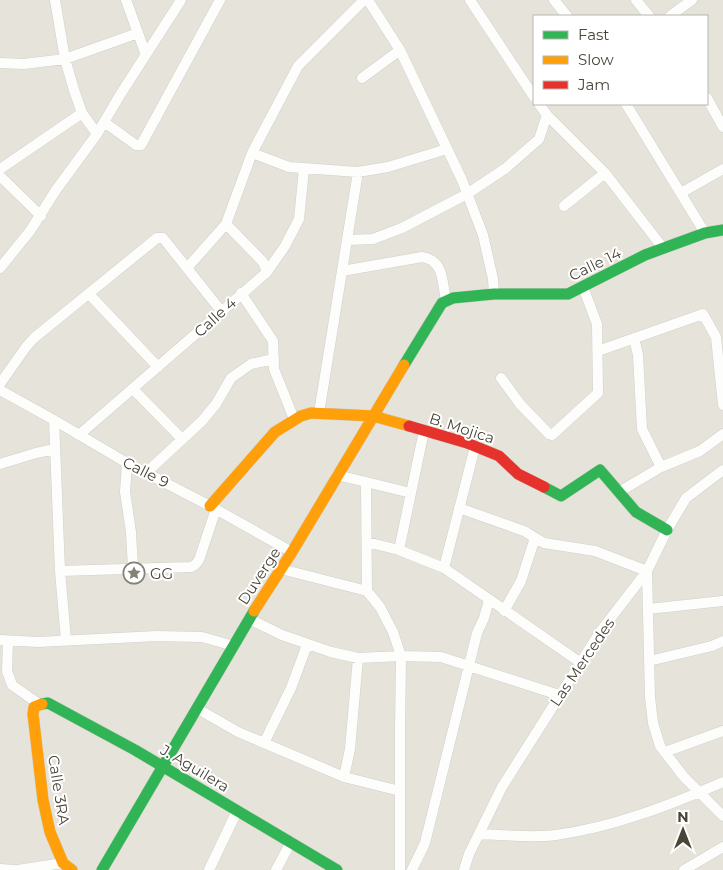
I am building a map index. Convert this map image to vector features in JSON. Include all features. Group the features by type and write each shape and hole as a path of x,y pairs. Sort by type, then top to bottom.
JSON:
{"street":[{"path":"55,0 65,59 82,113 96,134"},
{"path":"126,0 146,55"},
{"path":"104,122 136,145 141,145 220,0"},
{"path":"187,268 226,224 252,153 298,66 364,0"},
{"path":"368,0 400,50 467,194 483,234 494,294"},
{"path":"470,0 533,95"},
{"path":"554,0 566,15"},
{"path":"636,0 647,15"},
{"path":"671,15 692,0"},
{"path":"0,268 40,216 96,134 179,1"},
{"path":"0,63 24,64 65,59 138,33"},
{"path":"362,78 400,50"},
{"path":"708,100 723,127"},
{"path":"540,105 547,116 605,174 664,248"},
{"path":"627,105 705,233"},
{"path":"0,169 82,113"},
{"path":"348,240 373,239 395,231 467,194 506,168 539,139 547,116"},
{"path":"252,153 289,167 304,170 358,172 388,167 447,148"},
{"path":"681,194 723,168"},
{"name":"Calle 4","path":"79,436 266,272 286,246 299,219 304,170"},
{"path":"60,571 191,567 195,565 213,508 275,432 287,422 315,413 348,240 358,172"},
{"path":"564,206 605,174"},
{"path":"0,176 40,216"},
{"path":"226,224 263,262 266,272"},
{"name":"Calle 14","path":"446,300 494,294 568,294 664,248 705,233 723,230"},
{"path":"0,384 34,338 160,237 164,238 222,312"},
{"path":"342,271 422,257 428,258 435,261 439,268 446,300"},
{"path":"501,378 520,404 552,435 598,394 598,324 583,287"},
{"path":"241,293 273,341 274,369 294,419"},
{"path":"89,294 158,367"},
{"name":"Duverge","path":"102,870 198,710 249,619 292,552 438,309 446,300"},
{"path":"598,351 700,314 705,316 716,337 723,405"},
{"path":"634,338 638,355 642,429 661,467"},
{"path":"147,472 202,421 216,404 230,378 251,364 274,359"},
{"path":"133,389 182,440"},
{"name":"Calle 9","path":"0,390 127,463 147,472 292,552"},
{"name":"B. Mojica","path":"315,413 373,416 475,446 499,456 518,474 561,496 600,470 619,492"},
{"path":"54,420 60,571 66,640"},
{"path":"399,550 424,431"},
{"path":"667,530 636,512 619,492 661,467 700,451 723,434"},
{"path":"444,568 475,446"},
{"path":"0,464 56,449"},
{"path":"127,463 125,492 131,532 133,568"},
{"name":"Las Mercedes","path":"464,870 469,854 502,786 600,632 647,571 667,530 686,498 723,470"},
{"path":"338,475 411,493"},
{"path":"366,482 367,590 380,607 393,632 402,656 400,870"},
{"path":"459,508 524,531 544,543 595,551 647,571 650,697 653,723 660,746 684,777 723,816"},
{"path":"504,611 522,581 535,538"},
{"path":"367,542 399,550 444,568 581,663"},
{"path":"281,570 367,590"},
{"path":"412,870 425,843 476,633 484,618 489,600"},
{"path":"648,609 723,601"},
{"path":"249,619 307,645 331,652 358,658 441,657 560,695"},
{"path":"37,706 12,685 4,641 157,636 202,637 234,646"},
{"path":"649,661 712,646 723,640"},
{"path":"264,743 291,688 307,645"},
{"path":"344,777 350,749 358,658"},
{"name":"J. Aguilera","path":"37,706 48,703 164,768 337,870"},
{"name":"Calle 3RA","path":"37,706 33,714 43,800 50,832 68,867"},
{"path":"198,710 238,732 344,777 400,791"},
{"path":"665,752 723,731"},
{"path":"479,834 554,835 616,822 723,782"},
{"path":"209,870 237,811"},
{"path":"276,870 291,842"},
{"path":"684,870 723,847"},
{"path":"18,870 68,867"},
{"path":"0,870 14,870"}],"shaded area":[{"path":"0,0 723,0 723,870 0,870"}],"traffic: fast":[{"path":"404,365 442,303 453,298 494,294 568,294 645,255 705,233 723,230"},
{"path":"544,487 561,496 600,470 636,512 667,530"},
{"path":"102,870 254,611"},
{"path":"42,704 48,703 135,750 337,870"}],"traffic: slow":[{"path":"254,611 292,552 404,365"},
{"path":"210,506 275,432 301,416 311,413 373,416 409,426"},
{"path":"42,704 34,707 33,714 43,800 50,832 63,863 72,870"}],"traffic: jam":[{"path":"409,426 467,443 499,456 518,474 544,487"}],"place":[{"name":"GG","path":"134,573"}]}
